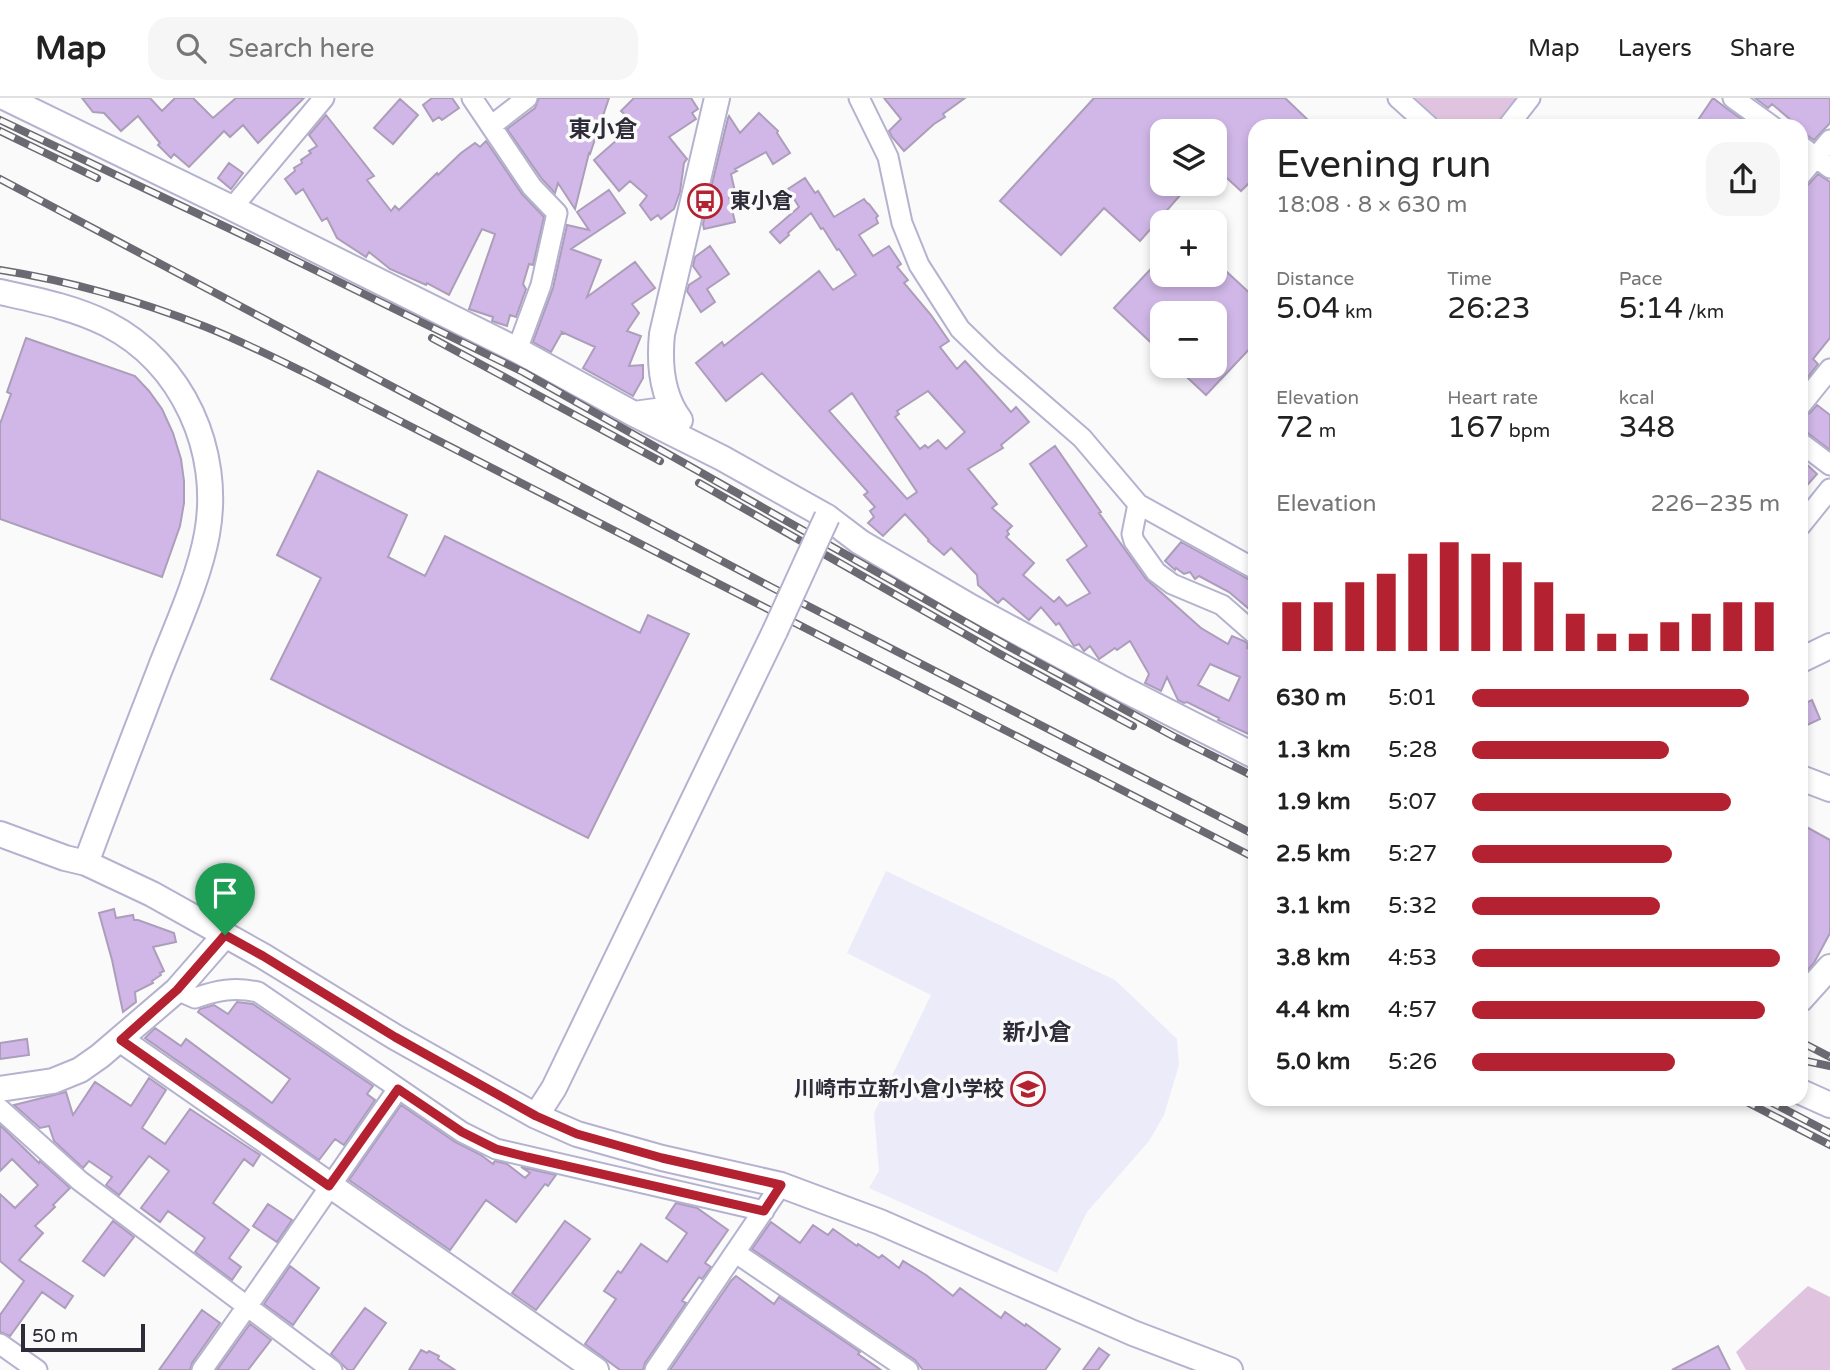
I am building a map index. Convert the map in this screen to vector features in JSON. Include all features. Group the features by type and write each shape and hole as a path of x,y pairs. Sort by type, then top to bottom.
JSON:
{"street":[{"path":"232,208 324,98"},
{"path":"472,98 532,187 557,213 541,285 517,350"},
{"path":"491,125 527,98"},
{"path":"717,98 662,334 661,370 671,409 689,432 722,458"},
{"path":"859,98 888,157 902,223 919,265 960,329 1083,438 1138,504 1248,565"},
{"path":"1398,98 1421,119"},
{"path":"1514,119 1530,98"},
{"path":"1733,98 1762,119"},
{"path":"13,100 517,350 722,458 827,517 860,542 971,607 1248,752"},
{"path":"1816,157 1830,140"},
{"path":"0,292 54,304 98,319 119,331 152,357 187,404 196,422 209,478 210,516 201,556 86,863"},
{"path":"1808,396 1830,369"},
{"path":"634,414 671,409"},
{"path":"1808,448 1830,465"},
{"path":"1808,516 1830,489"},
{"path":"1138,504 1132,534 1156,572 1172,584 1222,605 1248,628"},
{"path":"536,1116 554,1088 827,517"},
{"path":"1808,657 1830,646"},
{"path":"1808,781 1830,789"},
{"path":"0,834 86,863 152,894 263,956 395,1037 536,1116 577,1134 662,1158 781,1185 880,1222 1133,1333 1230,1370"},
{"path":"0,1089 53,1081 80,1070 121,1040 177,990 225,935"},
{"path":"1808,991 1830,967"},
{"path":"177,990 195,998 238,988 258,992 462,1132 496,1149 764,1211"},
{"path":"121,1040 596,1370"},
{"path":"202,1370 398,1089"},
{"path":"1808,1095 1830,1105"},
{"path":"0,1109 80,1181 332,1370"},
{"path":"655,1370 781,1185"},
{"path":"736,1253 908,1370"},
{"path":"0,1344 37,1370"}],"shaded area":[{"path":"1415,98 1520,98 1504,119 1438,119"},
{"name":"川崎市立新小倉小学校","path":"886,871 1115,980 1177,1039 1179,1065 1164,1115 1149,1141 1087,1212 1057,1273 869,1188 879,1171 874,1113 931,995 847,953"},
{"path":"1808,1286 1830,1297 1830,1370 1746,1370 1736,1352"}],"building":[{"path":"82,98 150,98 162,111 175,98 193,98 213,118 236,98 304,98 258,143 243,125 230,137 224,131 189,167 174,154 171,158 158,145 160,143 138,116 121,131 104,113 93,112"},
{"path":"432,98 452,98 459,108 442,120 439,117 433,121 423,105"},
{"path":"539,98 609,98 589,153 575,209 558,183 555,193 542,179 507,129 535,108"},
{"path":"634,98 691,98 698,109 692,113 696,119 669,137 687,159 674,209 661,219 658,215 651,220 640,205 647,196 630,181 619,191 594,160 635,124 621,111"},
{"path":"884,98 965,98 943,114 945,117 904,151 889,131 901,119"},
{"path":"1094,98 1285,98 1307,119 1248,119 1248,184 1241,191 1227,178 1227,119 1150,119 1150,196 1179,196 1167,210 1150,210 1150,230 1140,241 1104,208 1061,255 1000,201"},
{"path":"1713,98 1741,119 1699,119"},
{"path":"1755,98 1830,98 1830,123 1814,140 1808,136 1808,119 1790,119 1772,104 1768,108"},
{"path":"400,99 418,115 393,144 374,128"},
{"path":"759,113 778,131 790,153 773,164 766,152 735,169 737,171 731,174 736,196 729,197 735,222 704,229 728,118 729,116 740,133"},
{"path":"326,115 374,176 367,180 391,211 395,206 399,210 461,153 475,143 480,147 486,141 522,194 544,217 533,265 529,264 523,284 526,289 516,317 510,315 507,326 492,321 493,317 469,309 495,234 482,229 449,295 427,283 426,285 390,269 369,252 366,257 337,238 327,218 322,221 303,189 296,194 285,179 302,163 301,160 311,153 309,151 317,146 309,135"},
{"path":"229,163 243,173 231,189 218,178"},
{"path":"1818,174 1830,182 1830,338 1813,359 1818,364 1808,377 1808,185"},
{"path":"805,178 815,193 818,191 834,217 864,199 878,216 878,223 859,235 873,256 889,246 901,264 897,267 908,280 904,283 949,341 940,347 957,369 965,361 1011,412 1016,407 1029,422 1001,445 1003,448 968,469 997,504 992,508 1012,526 1006,537 1034,563 1023,575 1054,602 1059,597 1067,606 1090,593 1067,560 1087,546 1030,464 1055,446 1146,579 1201,628 1228,644 1232,636 1248,644 1248,734 1187,702 1178,700 1167,677 1161,691 1145,683 1149,674 1130,641 1099,659 1090,646 1084,651 1079,644 1074,646 1059,623 1056,625 1041,607 1029,620 1003,598 998,603 978,585 977,575 951,548 944,555 905,514 883,536 868,523 874,517 870,511 875,507 864,495 868,492 762,373 726,401 696,363 722,342 724,346 819,271 833,290 856,275 811,213 780,243 770,232 799,207 788,189","holes":["928,391 965,432 946,449 938,440 928,448 925,445 920,449 895,417 899,414 897,411","852,393 917,492 907,499 829,411","1210,664 1240,677 1229,701 1198,685"]},
{"path":"609,190 625,213 571,249 601,260 587,297 635,262 655,288 632,304 639,313 627,331 641,336 629,366 643,365 643,378 633,396 583,368 595,347 562,332 551,352 533,342 553,288 567,225 589,230 577,212"},
{"path":"710,246 729,274 707,289 715,302 701,312 687,291 689,285 701,277 693,266 695,257"},
{"path":"1150,270 1150,287 1227,287 1227,272 1248,292 1248,350 1227,373 1227,301 1150,301 1150,342 1114,308"},
{"path":"26,338 135,376 162,409 181,459 184,503 180,526 162,577 0,519 0,424 11,394 7,392"},
{"path":"1188,378 1222,378 1206,395"},
{"path":"1817,405 1830,415 1830,450 1808,433 1810,413"},
{"path":"1808,466 1817,474 1808,484"},
{"path":"318,471 407,515 388,557 425,576 445,536 640,633 648,615 689,634 588,838 271,679 321,578 277,555"},
{"path":"1181,542 1248,579 1248,608 1229,592 1199,576 1195,579 1190,572 1184,574 1176,568 1175,570 1165,561"},
{"path":"1812,700 1820,719 1808,725 1808,702"},
{"path":"1808,828 1830,840 1830,933 1808,969"},
{"path":"114,909 116,918 133,915 134,920 174,933 176,942 153,947 164,971 153,983 135,992 136,1002 123,1012 99,913"},
{"path":"237,1002 253,1004 373,1086 367,1094 375,1100 344,1145 335,1139 319,1160 145,1038 155,1028 181,1046 186,1039 272,1103 290,1079 198,1012 214,1005 228,1014"},
{"path":"27,1039 29,1055 0,1059 0,1043"},
{"path":"149,1078 166,1090 142,1128 165,1144 190,1109 260,1155 253,1166 244,1159 213,1203 249,1230 229,1258 241,1267 232,1280 195,1252 205,1238 168,1211 160,1222 141,1208 169,1171 149,1156 119,1195 106,1185 112,1177 89,1161 83,1168 54,1141 49,1126 40,1128 14,1105 66,1092 73,1115 95,1082 131,1106"},
{"path":"401,1105 493,1164 495,1161 507,1164 525,1178 530,1173 521,1167 556,1175 548,1186 545,1184 516,1222 486,1200 450,1250 349,1180"},
{"path":"0,1125 39,1163 40,1161 70,1188 35,1226 43,1233 19,1260 73,1296 65,1308 42,1292 10,1336 0,1332 0,1315 24,1281 0,1261 0,1194 15,1208 38,1185 12,1159 0,1171"},
{"path":"676,1203 697,1208 728,1230 705,1263 711,1267 702,1279 699,1277 682,1301 686,1303 643,1370 620,1370 585,1344 616,1299 604,1291 618,1271 621,1273 641,1244 667,1262 687,1233 666,1218"},
{"path":"268,1204 292,1220 277,1242 253,1226"},
{"path":"113,1221 134,1237 104,1276 83,1261"},
{"path":"565,1221 590,1239 536,1310 512,1293"},
{"path":"771,1222 800,1243 813,1225 828,1235 833,1229 879,1258 882,1255 899,1268 903,1261 953,1296 960,1288 1001,1318 1005,1312 1060,1349 1045,1370 923,1370 915,1360 752,1249"},
{"path":"290,1266 319,1288 293,1325 264,1304"},
{"path":"736,1276 774,1304 779,1297 860,1352 858,1354 881,1370 670,1370"},
{"path":"365,1308 386,1323 353,1370 348,1370 331,1354"},
{"path":"202,1310 220,1323 190,1370 159,1370"},
{"path":"250,1324 271,1340 248,1370 217,1370"},
{"path":"1718,1346 1730,1370 1672,1370"},
{"path":"1099,1348 1109,1355 1098,1370 1083,1370"},
{"path":"421,1350 439,1356 438,1359 455,1370 409,1370"}],"railway":[{"path":"0,120 523,372 1006,645 1248,774"},
{"path":"0,131 97,178"},
{"path":"0,179 771,587 1248,831"},
{"path":"0,270 79,286 130,300 206,327 258,350 1248,854"},
{"path":"432,338 660,461"},
{"path":"699,483 1000,654 1133,726"},
{"path":"1808,1046 1830,1057"},
{"path":"1808,1061 1830,1066"},
{"path":"1755,1106 1830,1145"},
{"path":"1778,1106 1830,1133"}],"place":[{"name":"東小倉","path":"705,201"},
{"name":"川崎市立新小倉小学校","path":"1028,1089"}],"district":[{"name":"東小倉","path":"603,129"},
{"name":"新小倉","path":"1037,1032"}],"route":[{"path":"225,935 395,1037 536,1116 577,1134 662,1158 781,1185 764,1211 527,1157 496,1149 462,1132 398,1089 329,1186 121,1040 177,990 225,935"}]}
